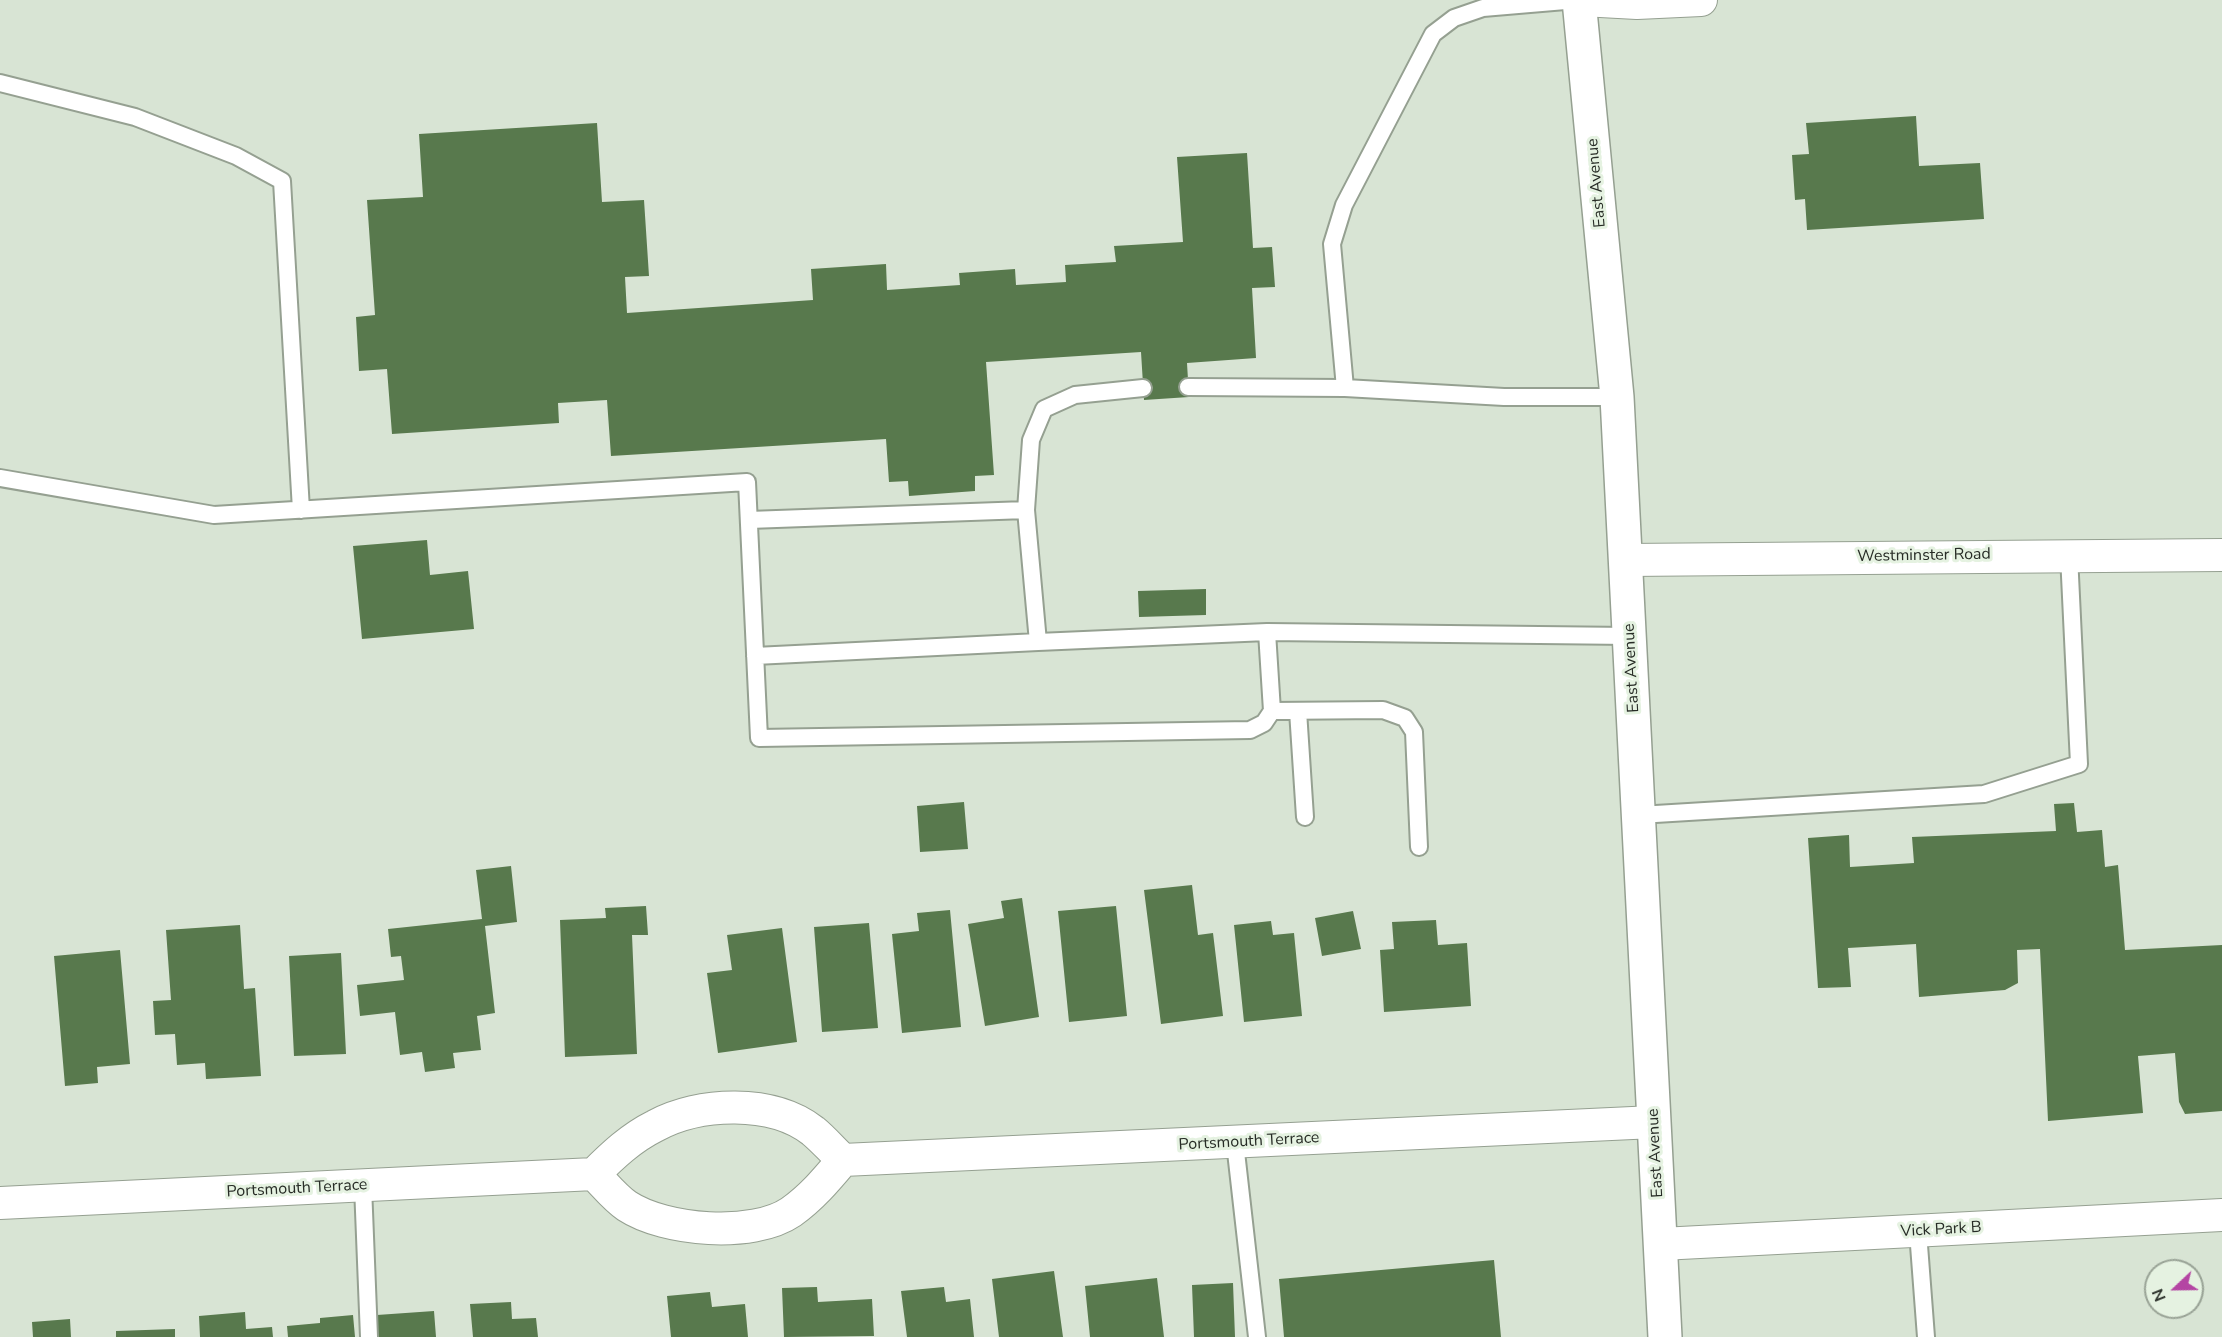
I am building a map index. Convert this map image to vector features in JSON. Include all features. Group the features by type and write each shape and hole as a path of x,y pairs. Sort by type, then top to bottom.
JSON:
{"main road":[{"name":"East Avenue","path":"1580,0 1617,397 1665,1337"}],"street":[{"path":"1580,0 1637,3 1701,0"},
{"name":"Westminster Road","path":"1626,560 2222,555"},
{"path":"736,1107 779,1114 812,1130 843,1160 821,1187 789,1213 756,1225 708,1229 671,1224 627,1206 594,1174 621,1146 656,1125 698,1111 736,1107"},
{"name":"Portsmouth Terrace","path":"843,1160 1654,1122"},
{"name":"Portsmouth Terrace","path":"0,1203 594,1174"},
{"name":"Vick Park B","path":"1661,1244 1719,1239 1918,1232 2222,1215"}],"lane":[{"path":"1345,388 1332,244 1344,205 1433,34 1454,18 1483,8 1580,0"},
{"path":"0,83 135,117 236,156 282,181 301,510"},
{"path":"1188,387 1345,388 1504,397 1617,397"},
{"path":"1038,642 1026,510 1031,440 1044,409 1075,395 1143,388"},
{"path":"0,478 214,515 747,482 759,738 1250,730 1264,723 1272,711 1266,632"},
{"path":"749,520 1026,510"},
{"path":"1639,815 1984,794 2079,764 2069,555"},
{"path":"755,656 1266,632 1630,636"},
{"path":"1272,711 1383,710 1405,718 1414,732 1419,847"},
{"path":"1298,711 1305,817"},
{"path":"1235,1143 1257,1337"},
{"path":"363,1186 369,1337"},
{"path":"1918,1232 1926,1337"}],"building":[{"path":"1916,116 1919,166 1980,163 1984,219 1807,230 1805,199 1795,200 1792,155 1809,154 1806,123"},
{"path":"597,123 602,202 644,200 649,276 625,277 627,313 813,300 811,269 886,264 887,290 960,285 959,273 1015,269 1016,285 1066,282 1065,265 1116,262 1114,246 1183,242 1177,157 1247,153 1253,248 1272,247 1275,287 1252,288 1256,358 1187,363 1189,397 1144,400 1141,352 986,362 994,475 975,476 975,491 909,496 908,481 889,482 886,439 611,456 607,400 558,403 559,423 392,434 387,369 359,371 356,317 375,315 367,200 423,197 419,134"},
{"path":"427,540 430,575 468,571 474,629 362,639 353,546"},
{"path":"1206,589 1206,615 1139,617 1138,591"},
{"path":"964,802 968,849 920,852 917,806"},
{"path":"2074,803 2077,832 2102,830 2105,867 2118,865 2125,950 2222,945 2222,1111 2185,1114 2179,1102 2175,1053 2138,1056 2143,1113 2048,1121 2040,949 2017,950 2018,983 2005,990 1919,997 1916,944 1848,948 1851,987 1818,988 1808,838 1849,835 1850,867 1914,863 1912,837 2056,831 2054,804"},
{"path":"511,866 517,922 485,926 495,1013 477,1016 481,1050 453,1053 455,1068 425,1072 422,1052 400,1055 395,1012 360,1016 357,985 404,980 401,956 391,957 388,929 482,919 476,870"},
{"path":"1192,885 1198,935 1213,933 1223,1016 1161,1024 1144,890"},
{"path":"1022,898 1039,1017 985,1026 968,924 1004,918 1001,901"},
{"path":"646,906 648,935 632,935 637,1054 565,1057 560,920 606,918 605,908"},
{"path":"1116,906 1127,1016 1069,1022 1058,911"},
{"path":"950,910 961,1027 902,1033 892,934 919,931 917,913"},
{"path":"1353,911 1361,949 1322,956 1315,918"},
{"path":"1436,920 1438,945 1467,943 1471,1006 1384,1012 1380,950 1394,949 1392,922"},
{"path":"1271,921 1273,935 1294,933 1302,1016 1244,1022 1234,925"},
{"path":"869,923 878,1028 822,1032 814,927"},
{"path":"240,925 244,989 255,988 261,1076 206,1079 205,1063 177,1065 175,1034 155,1035 153,1001 171,1000 166,930"},
{"path":"782,928 797,1042 718,1053 707,973 732,970 727,935"},
{"path":"120,950 130,1064 97,1067 98,1083 65,1086 54,956"},
{"path":"341,953 346,1054 294,1056 289,956"},
{"path":"1494,1260 1501,1337 1284,1337 1279,1279"},
{"path":"1054,1271 1063,1337 999,1337 992,1279"},
{"path":"1157,1278 1164,1337 1090,1337 1085,1286"},
{"path":"1233,1283 1235,1337 1194,1337 1192,1285"},
{"path":"817,1287 818,1302 872,1299 874,1336 784,1337 782,1288"},
{"path":"944,1287 946,1302 970,1299 974,1337 907,1337 901,1291"},
{"path":"710,1292 712,1307 745,1304 748,1337 671,1337 667,1296"},
{"path":"511,1302 512,1319 536,1318 538,1337 473,1337 470,1304"},
{"path":"434,1311 436,1337 378,1337 377,1315"},
{"path":"245,1312 246,1329 272,1327 273,1337 200,1337 199,1316"},
{"path":"353,1315 355,1337 288,1337 287,1326 320,1323 320,1318"},
{"path":"70,1319 71,1337 33,1337 32,1322"},
{"path":"175,1329 175,1337 116,1337 116,1331"}]}
